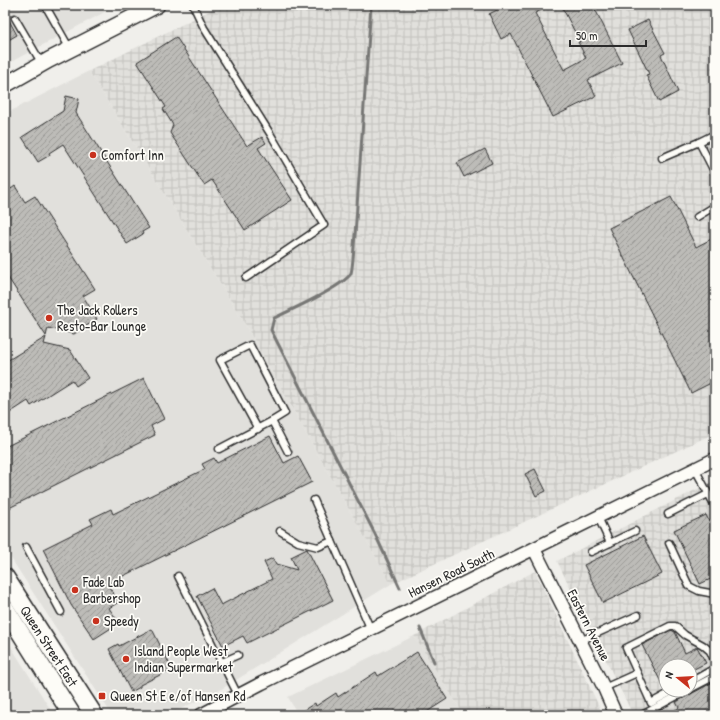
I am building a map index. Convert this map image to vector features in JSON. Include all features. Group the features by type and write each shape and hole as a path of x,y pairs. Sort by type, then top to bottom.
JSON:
{"main road":[{"name":"Queen Street East","path":"5,577 94,715"},
{"name":"Queen Street East","path":"5,608 72,715"}],"street":[{"path":"5,85 70,49 157,5"},
{"name":"Hansen Road South","path":"201,715 238,695 715,459"},
{"name":"Eastern Avenue","path":"534,549 616,715"}],"lane":[{"path":"45,5 70,49"},
{"path":"193,5 204,28 271,134 324,225 246,278"},
{"path":"15,18 42,64"},
{"path":"662,158 715,134"},
{"path":"699,142 715,173"},
{"path":"697,217 715,206"},
{"path":"219,449 272,422 285,413 250,345 220,360 258,429"},
{"path":"272,422 288,452"},
{"path":"695,469 715,506"},
{"path":"668,514 708,494"},
{"path":"314,500 371,630"},
{"path":"598,517 610,543"},
{"path":"591,552 635,530"},
{"path":"280,531 298,542 318,547 332,541"},
{"path":"669,543 689,586 699,591 715,594"},
{"path":"26,547 60,612"},
{"path":"178,576 238,695"},
{"path":"580,641 638,615"},
{"path":"660,698 651,703 626,648 670,626 675,626 685,635 703,645 710,651 715,662"},
{"path":"222,662 238,655"},
{"path":"698,678 715,668"},
{"path":"604,688 637,673"},
{"path":"698,684 715,676"},
{"path":"642,715 673,698"}],"shaded area":[{"path":"5,5 118,5 5,65"},
{"path":"221,5 715,5 715,433 391,584 245,324 89,71"},
{"path":"89,71 245,324 391,584 220,690 168,715 112,715 5,549 5,114"},
{"path":"715,480 715,715 633,715 557,561"},
{"path":"535,571 603,715 464,715 414,636"},
{"path":"414,636 464,715 298,715 288,697"},
{"path":"5,637 54,715 5,715"}],"building":[{"path":"497,5 552,5 535,13 564,70 586,58 578,42 580,42 561,5 593,5 622,63 588,80 596,96 553,117 511,34 501,39 489,14 499,9"},
{"path":"5,13 17,35 5,42"},
{"path":"648,20 665,53 661,55 678,92 659,102 646,75 649,74 628,30"},
{"path":"176,37 247,146 262,137 266,143 258,148 292,200 245,230 212,180 204,185 170,133 173,125 163,109 166,107 137,62"},
{"path":"66,96 79,99 76,113 149,228 142,232 143,234 127,244 63,144 49,153 50,155 38,162 22,137 63,111"},
{"path":"485,149 492,163 464,177 457,163"},
{"path":"5,180 11,189 15,186 25,202 35,196 95,289 83,296 97,319 74,334 48,328 46,336 5,273"},
{"path":"671,197 696,247 715,237 715,381 691,393 609,228"},
{"path":"46,337 44,344 70,350 88,378 76,386 72,380 31,406 28,401 5,416 5,362"},
{"path":"144,378 164,419 151,426 155,435 9,508 5,498 5,447"},
{"path":"270,436 284,463 298,456 312,482 107,584 119,602 109,608 119,623 94,639 71,605 43,549 93,524 90,519 111,509 113,514 205,469 202,464 214,458 217,463"},
{"path":"535,469 546,491 536,496 525,474"},
{"path":"706,515 709,521 715,518 715,577 700,584 674,530"},
{"path":"643,536 662,574 603,603 584,565"},
{"path":"307,549 333,600 247,643 243,636 223,646 197,596 212,588 221,605 272,579 264,562 273,558 276,564 297,570 291,557"},
{"path":"152,629 172,669 140,685 140,687 131,692 109,649 118,644 119,646"},
{"path":"671,630 675,632 685,653 697,647 706,663 698,667 698,658 658,658 658,676 642,645"},
{"path":"417,652 447,699 422,715 296,715 315,703 316,706 336,693 338,697 376,672 378,676"},
{"path":"715,681 715,715 666,715 679,708 676,702 683,698 698,698 698,690"}],"waterway":[{"path":"371,5 351,273 339,285 274,318 271,330 375,534 400,588"},
{"path":"420,628 434,662"}],"place":[{"name":"Comfort Inn","path":"93,155"},
{"name":"The Jack Rollers Resto-Bar Lounge","path":"49,318"},
{"name":"Fade Lab Barbershop","path":"75,590"},
{"name":"Speedy","path":"96,621"},
{"name":"Island People West Indian Supermarket","path":"126,659"},
{"name":"Queen St E e/of Hansen Rd","path":"102,696"}]}
